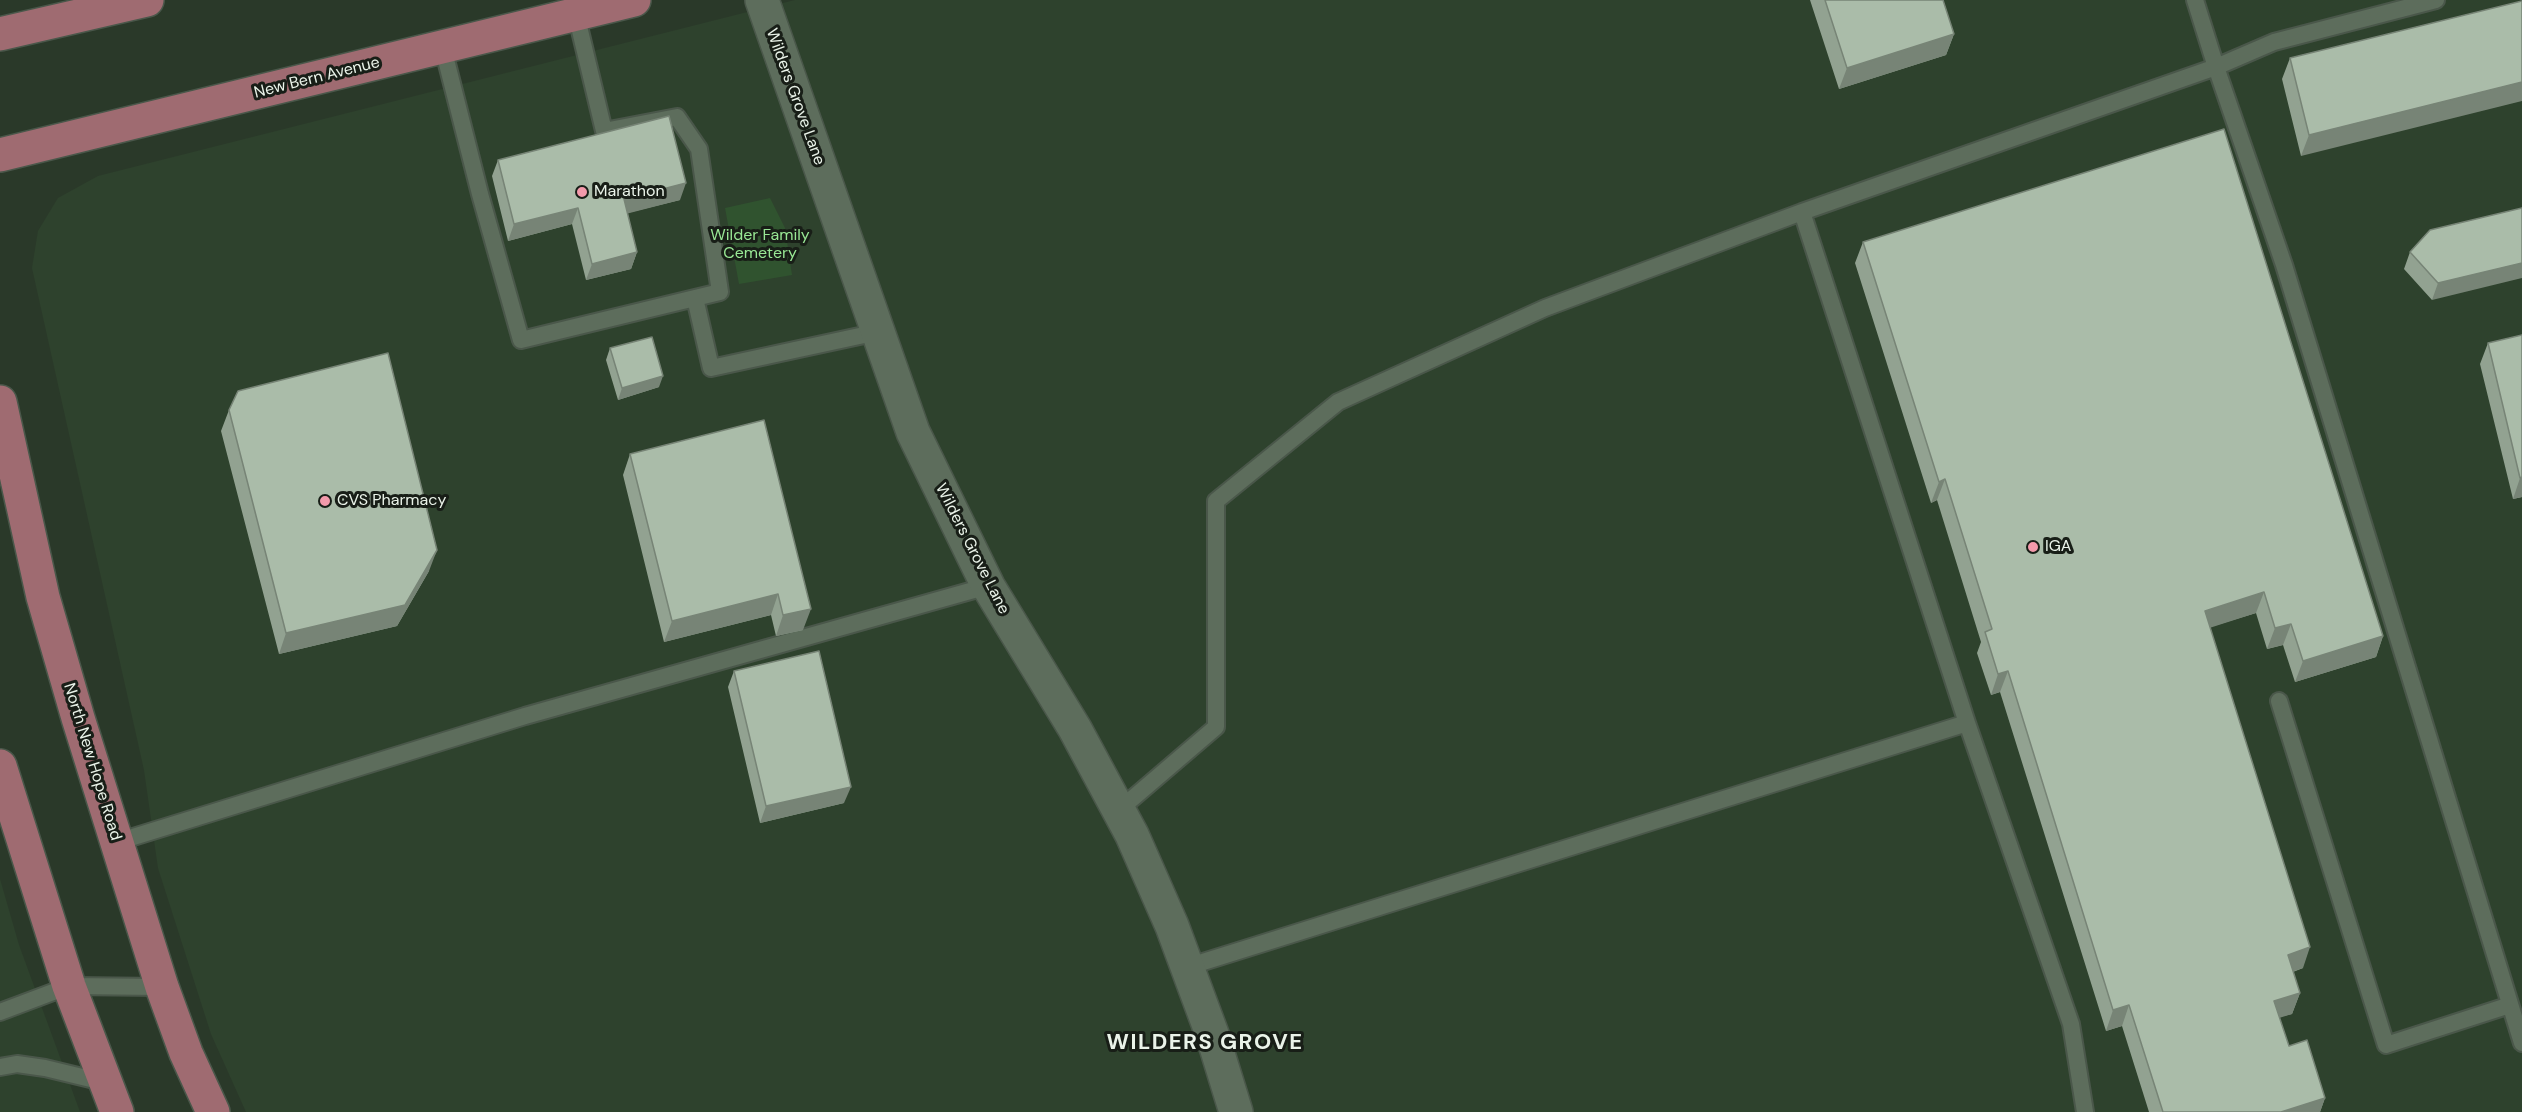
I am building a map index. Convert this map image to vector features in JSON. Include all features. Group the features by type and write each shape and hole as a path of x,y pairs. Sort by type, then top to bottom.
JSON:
{"main road":[{"path":"0,34 147,0"},
{"name":"New Bern Avenue","path":"0,155 634,0"},
{"name":"North New Hope Road","path":"0,402 43,597 162,987 186,1053 213,1112"},
{"path":"0,766 69,986 103,1082 117,1112"}],"street":[{"name":"Wilders Grove Lane","path":"762,0 913,432 988,586 1075,729 1119,810 1172,926 1212,1034 1236,1112"}],"lane":[{"path":"2195,0 2284,265 2522,1043"},
{"path":"1119,810 1216,727 1216,501 1338,402 1545,308 1802,212 2216,68 2274,42 2436,0"},
{"path":"444,48 480,194 521,340 720,292 699,149 677,117 604,131 576,14"},
{"path":"1802,212 1967,723 2071,1023 2085,1112"},
{"path":"695,298 711,368 878,332"},
{"path":"117,842 525,716 988,586"},
{"path":"2279,701 2386,1045 2510,1005"},
{"path":"1187,967 1967,723"},
{"path":"0,1012 69,986 162,987"},
{"path":"0,1067 17,1065 45,1068 103,1082"}],"shaded area":[{"name":"WILDERS GROVE","path":"795,0 2522,0 2522,1112 246,1112 211,1034 158,868 144,770 32,268 38,231 58,198 98,176"},
{"path":"0,879 19,945 80,1112 0,1112"}],"green space":[{"name":"Wilder Family Cemetery","path":"770,198 785,228 792,275 739,284 725,208"}],"building":[{"path":"1825,0 1943,0 1954,34 1847,68"},
{"path":"2522,1 2522,82 2309,135 2290,58"},
{"path":"669,116 686,183 624,199 637,252 592,264 578,208 514,224 498,160"},
{"path":"2224,129 2383,636 2303,661 2291,624 2275,628 2264,592 2205,611 2310,947 2288,955 2300,993 2274,1001 2289,1046 2307,1040 2325,1098 2281,1112 2163,1112 2129,1005 2113,1010 2008,671 1998,674 1985,632 1992,629 1945,479 1939,482 1863,242"},
{"path":"2522,208 2522,263 2438,283 2410,252 2430,230"},
{"path":"2522,335 2522,477 2520,478 2488,343"},
{"path":"652,337 663,376 622,388 610,348"},
{"name":"CVS Pharmacy","path":"388,353 437,550 405,605 286,633 229,410 238,391"},
{"path":"764,420 811,609 783,615 778,594 672,621 630,454"},
{"path":"819,651 851,787 766,806 734,671"}],"place":[{"name":"Marathon","path":"582,192"},
{"name":"CVS Pharmacy","path":"325,501"},
{"name":"IGA","path":"2033,547"}],"district":[{"name":"WILDERS GROVE","path":"1205,1043"}]}
